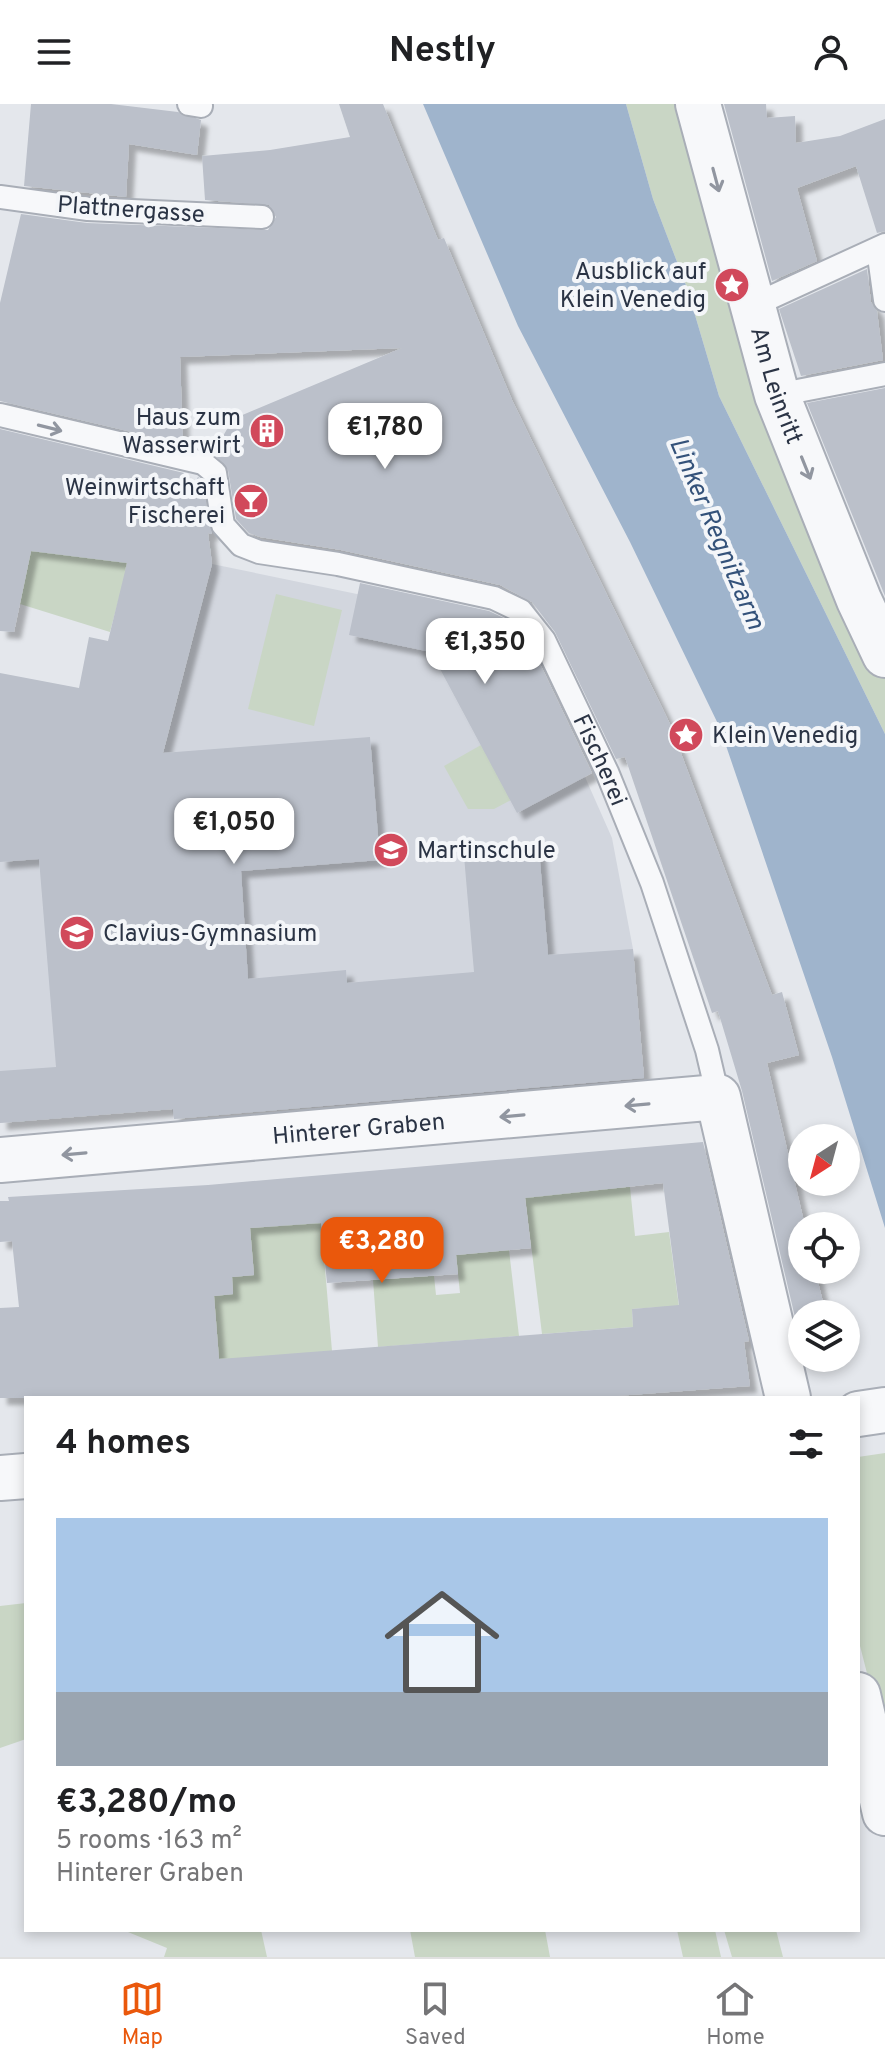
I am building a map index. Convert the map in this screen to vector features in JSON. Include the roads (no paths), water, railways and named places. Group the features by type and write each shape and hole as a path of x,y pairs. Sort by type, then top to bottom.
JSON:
{"street":[{"name":"Am Leinritt","path":"698,104 725,213 754,305 777,395 859,600 885,655"},
{"name":"Hinterer Graben","path":"0,1160 718,1097"},
{"name":"Fischerei","path":"718,1097 788,1396"},
{"path":"860,1414 885,1410"},
{"path":"0,1478 24,1476"},
{"path":"860,1704 885,1813"}],"lane":[{"name":"Plattnergasse","path":"0,197 88,209 262,217"},
{"path":"754,305 881,247 885,300"},
{"path":"777,395 885,374"},
{"name":"Fischerei","path":"0,415 203,463 215,473 223,525 241,545 259,552 338,564 494,598 521,611 544,640 607,772 652,883 687,985 718,1097"}],"water":[{"name":"Linker Regnitzarm","path":"423,104 626,104 653,199 687,288 719,396 885,734 885,1228 860,1147 860,1124 853,1124 720,728 630,542 518,326"}],"place":[{"name":"Ausblick auf Klein Venedig","path":"732,285"},
{"name":"Haus zum Wasserwirt","path":"267,431"},
{"name":"Weinwirtschaft Fischerei","path":"251,501"},
{"name":"Klein Venedig","path":"686,735"},
{"name":"Martinschule","path":"391,850"},
{"name":"Clavius-Gymnasium","path":"77,933"}]}
